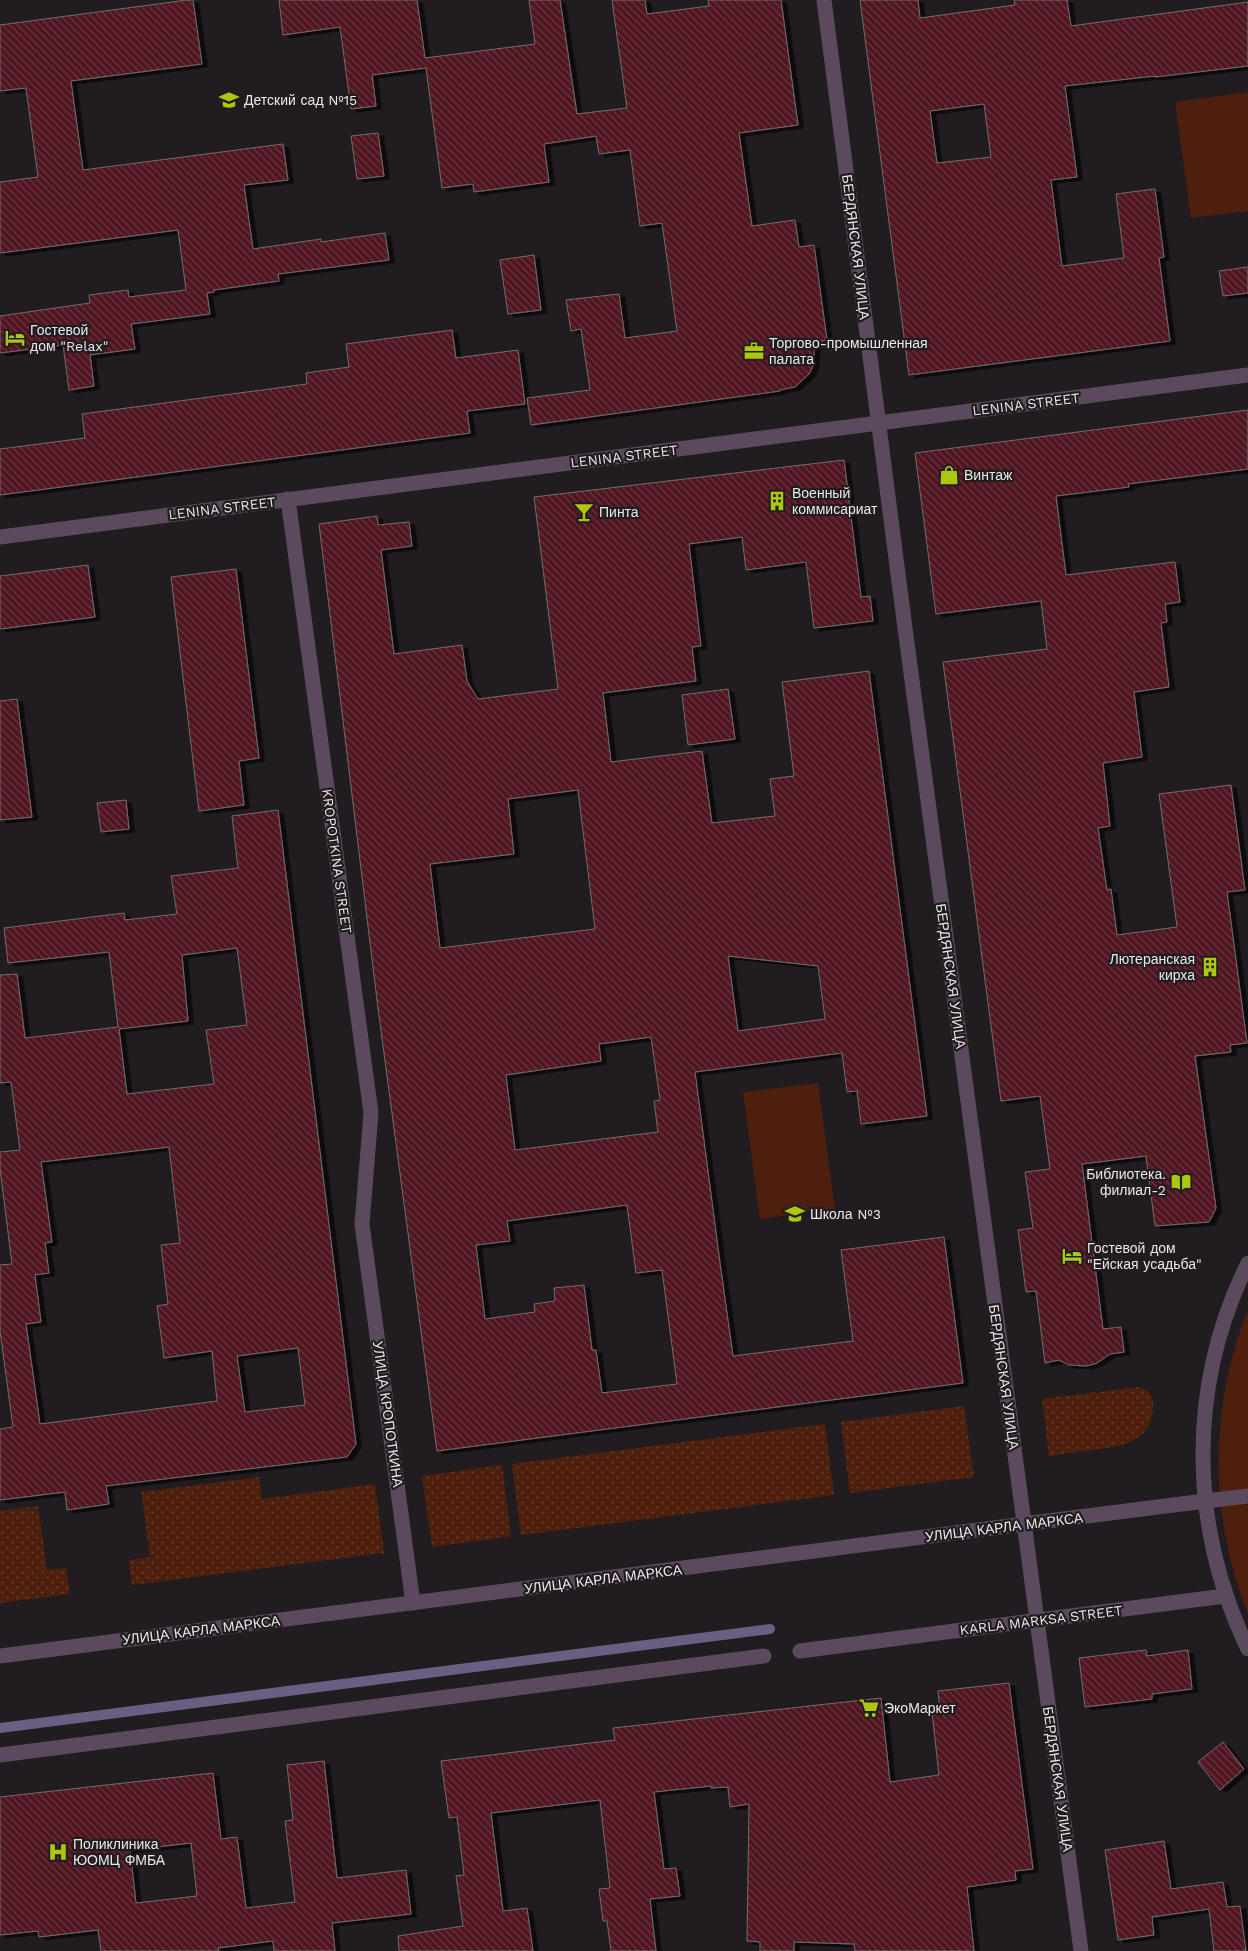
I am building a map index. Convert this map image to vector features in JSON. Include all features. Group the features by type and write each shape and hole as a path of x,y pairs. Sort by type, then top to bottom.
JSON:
{"street":[{"name":"БЕРДЯНСКАЯ УЛИЦА","path":"824,0 878,423 1081,1951"},
{"name":"LENINA STREET","path":"0,537 1248,375"},
{"name":"УЛИЦА КРОПОТКИНА","path":"288,499 371,1113 362,1224 413,1603"},
{"path":"1248,1263 1226,1314 1212,1366 1204,1429 1203,1474 1205,1501 1213,1549 1226,1596 1248,1649"},
{"name":"УЛИЦА КАРЛА МАРКСА","path":"0,1656 1248,1496"},
{"name":"KARLA MARKSA STREET","path":"800,1651 1226,1596"},
{"path":"0,1755 764,1656"}],"shaded area":[{"path":"1248,92 1248,211 1191,218 1175,102"},
{"path":"818,1083 835,1209 760,1219 743,1092"},
{"path":"1248,1310 1248,1613 1235,1577 1226,1539 1221,1501 1219,1462 1221,1422 1226,1384 1235,1346"},
{"path":"1138,1387 1150,1393 1153,1402 1151,1418 1147,1428 1141,1435 1124,1445 1049,1456 1042,1399"},
{"path":"964,1406 974,1477 850,1493 841,1422"},
{"path":"825,1424 834,1495 521,1535 512,1464"},
{"path":"502,1465 511,1536 432,1547 422,1476"},
{"path":"259,1477 262,1499 375,1484 384,1553 132,1585 129,1560 150,1557 141,1492"},
{"path":"38,1506 47,1570 66,1568 70,1594 0,1603 0,1511"}],"building":[{"path":"193,0 202,64 71,81 83,170 283,144 288,180 244,185 253,249 321,239 321,242 385,233 389,260 278,274 279,281 214,290 214,292 207,293 210,314 131,324 135,349 90,355 94,386 69,390 63,345 0,353 0,316 90,303 89,295 128,290 129,297 186,290 178,230 0,253 0,182 38,177 26,88 0,91 0,25"},
{"path":"279,0 417,0 425,58 535,44 529,0 560,0 577,114 627,108 612,0 645,0 647,14 709,6 708,0 781,0 798,125 739,133 752,226 795,220 799,247 814,245 827,340 815,342 813,366 809,374 795,387 780,391 531,425 527,398 590,390 581,329 571,331 566,300 619,294 625,338 677,331 662,223 640,226 630,150 599,154 596,136 544,144 549,182 474,192 473,184 442,188 426,68 372,75 376,106 351,109 340,27 283,35"},
{"path":"860,0 918,0 920,18 1015,5 1014,0 1067,0 1071,26 1248,2 1248,66 1065,86 1077,177 1051,180 1062,266 1124,258 1116,194 1155,189 1164,257 1159,258 1170,341 909,375","holes":["984,104 991,157 937,163 930,111"]},
{"path":"378,133 384,176 357,179 351,136"},
{"path":"534,255 541,310 508,314 500,260"},
{"path":"1248,267 1248,293 1223,296 1219,271"},
{"path":"452,330 456,358 518,350 525,404 467,411 470,433 0,495 0,449 85,438 82,414 307,384 306,373 349,367 346,344"},
{"path":"1248,410 1248,469 1128,484 1129,487 1056,496 1066,575 1175,562 1180,602 1165,604 1167,622 1161,623 1169,687 1134,692 1142,757 1103,763 1110,826 1098,828 1107,890 1111,889 1117,935 1177,927 1159,794 1231,785 1245,890 1227,892 1247,1043 1230,1045 1231,1052 1195,1056 1216,1208 1209,1222 1155,1226 1146,1156 1082,1164 1103,1329 1121,1327 1124,1352 1110,1354 1097,1363 1087,1366 1069,1365 1059,1360 1045,1363 1036,1291 1026,1292 1018,1230 1033,1228 1025,1172 1050,1169 1040,1096 1001,1101 943,662 1047,649 1041,601 936,614 915,453"},
{"path":"844,460 861,597 870,596 873,621 814,628 806,562 746,570 742,537 689,544 701,646 692,647 696,681 603,693 611,762 702,751 712,823 775,816 770,779 794,776 782,682 869,671 927,1116 861,1124 857,1091 847,1092 842,1053 695,1072 720,1263 733,1356 853,1341 841,1250 944,1237 963,1383 437,1451 378,1008 319,524 377,516 378,525 409,522 412,546 381,550 394,654 462,645 467,681 478,699 558,689 534,497","holes":["578,790 595,929 440,948 430,864 514,854 508,799","728,956 818,966 825,1019 738,1031","651,1037 660,1100 654,1101 658,1132 515,1150 506,1075 601,1061 599,1044","627,1205 636,1273 662,1270 677,1384 602,1393 596,1350 592,1350 584,1285 554,1288 555,1301 534,1304 535,1312 485,1319 476,1245 510,1241 507,1221"]},
{"path":"88,565 95,617 0,629 0,576"},
{"path":"236,569 259,758 239,761 244,805 199,811 171,577"},
{"path":"728,689 735,739 688,745 682,695"},
{"path":"17,699 32,817 0,820 0,701"},
{"path":"126,800 129,829 101,832 97,803"},
{"path":"278,810 356,1444 347,1457 106,1486 109,1504 67,1510 65,1492 0,1500 0,1429 13,1427 0,1331 0,1265 12,1264 0,1169 0,1152 20,1150 11,1082 0,1083 0,975 17,974 25,1038 118,1027 109,952 8,963 4,928 124,913 125,920 177,914 171,876 238,868 232,816","holes":["237,948 247,1025 206,1030 214,1084 127,1094 119,1029 188,1021 182,955","169,1147 180,1243 161,1245 168,1304 157,1306 164,1358 212,1351 217,1401 40,1424 26,1324 41,1322 35,1275 49,1273 45,1243 52,1242 41,1162","298,1348 305,1405 245,1412 237,1356"]},
{"path":"1146,1650 1147,1656 1188,1650 1192,1689 1152,1694 1152,1699 1085,1707 1079,1658"},
{"path":"1009,1683 1033,1869 1015,1871 1016,1880 967,1887 974,1951 855,1951 854,1944 794,1942 794,1951 760,1951 760,1942 747,1941 749,1804 730,1807 728,1787 711,1788 711,1786 654,1792 664,1869 676,1868 680,1896 650,1899 656,1951 611,1951 607,1921 603,1921 599,1889 610,1888 600,1800 491,1813 503,1911 527,1908 533,1951 399,1951 398,1936 463,1926 456,1876 464,1875 457,1817 449,1818 441,1761 615,1740 613,1728 881,1698 890,1782 939,1775 932,1712 940,1712 938,1691"},
{"path":"1223,1742 1244,1769 1220,1790 1198,1762"},
{"path":"324,1761 337,1878 406,1870 411,1914 332,1923 335,1951 274,1951 273,1941 218,1948 219,1951 101,1951 98,1930 39,1937 38,1931 0,1935 0,1797 213,1773 221,1839 237,1837 246,1908 295,1902 285,1821 293,1820 287,1765","holes":["191,1843 197,1896 136,1903 130,1850"]},
{"path":"1164,1841 1171,1889 1223,1882 1227,1907 1240,1906 1246,1951 1214,1951 1209,1909 1152,1917 1154,1935 1118,1940 1105,1850"}],"waterway":[{"path":"0,1728 770,1629"}],"place":[{"name":"Детский сад №15","path":"229,100"},
{"name":"Гостевой дом \"Relax\"","path":"15,338"},
{"name":"Торгово-промышленная палата","path":"754,351"},
{"name":"Винтаж","path":"949,475"},
{"name":"Военный коммисариат","path":"777,501"},
{"name":"Пинта","path":"584,512"},
{"name":"Лютеранская кирха","path":"1210,967"},
{"name":"Библиотека. филиал-2","path":"1181,1182"},
{"name":"Школа №3","path":"795,1214"},
{"name":"Гостевой дом \"Ейская усадьба\"","path":"1072,1256"},
{"name":"ЭкоМаркет","path":"869,1708"},
{"name":"Поликлиника ЮОМЦ ФМБА","path":"58,1852"}]}
